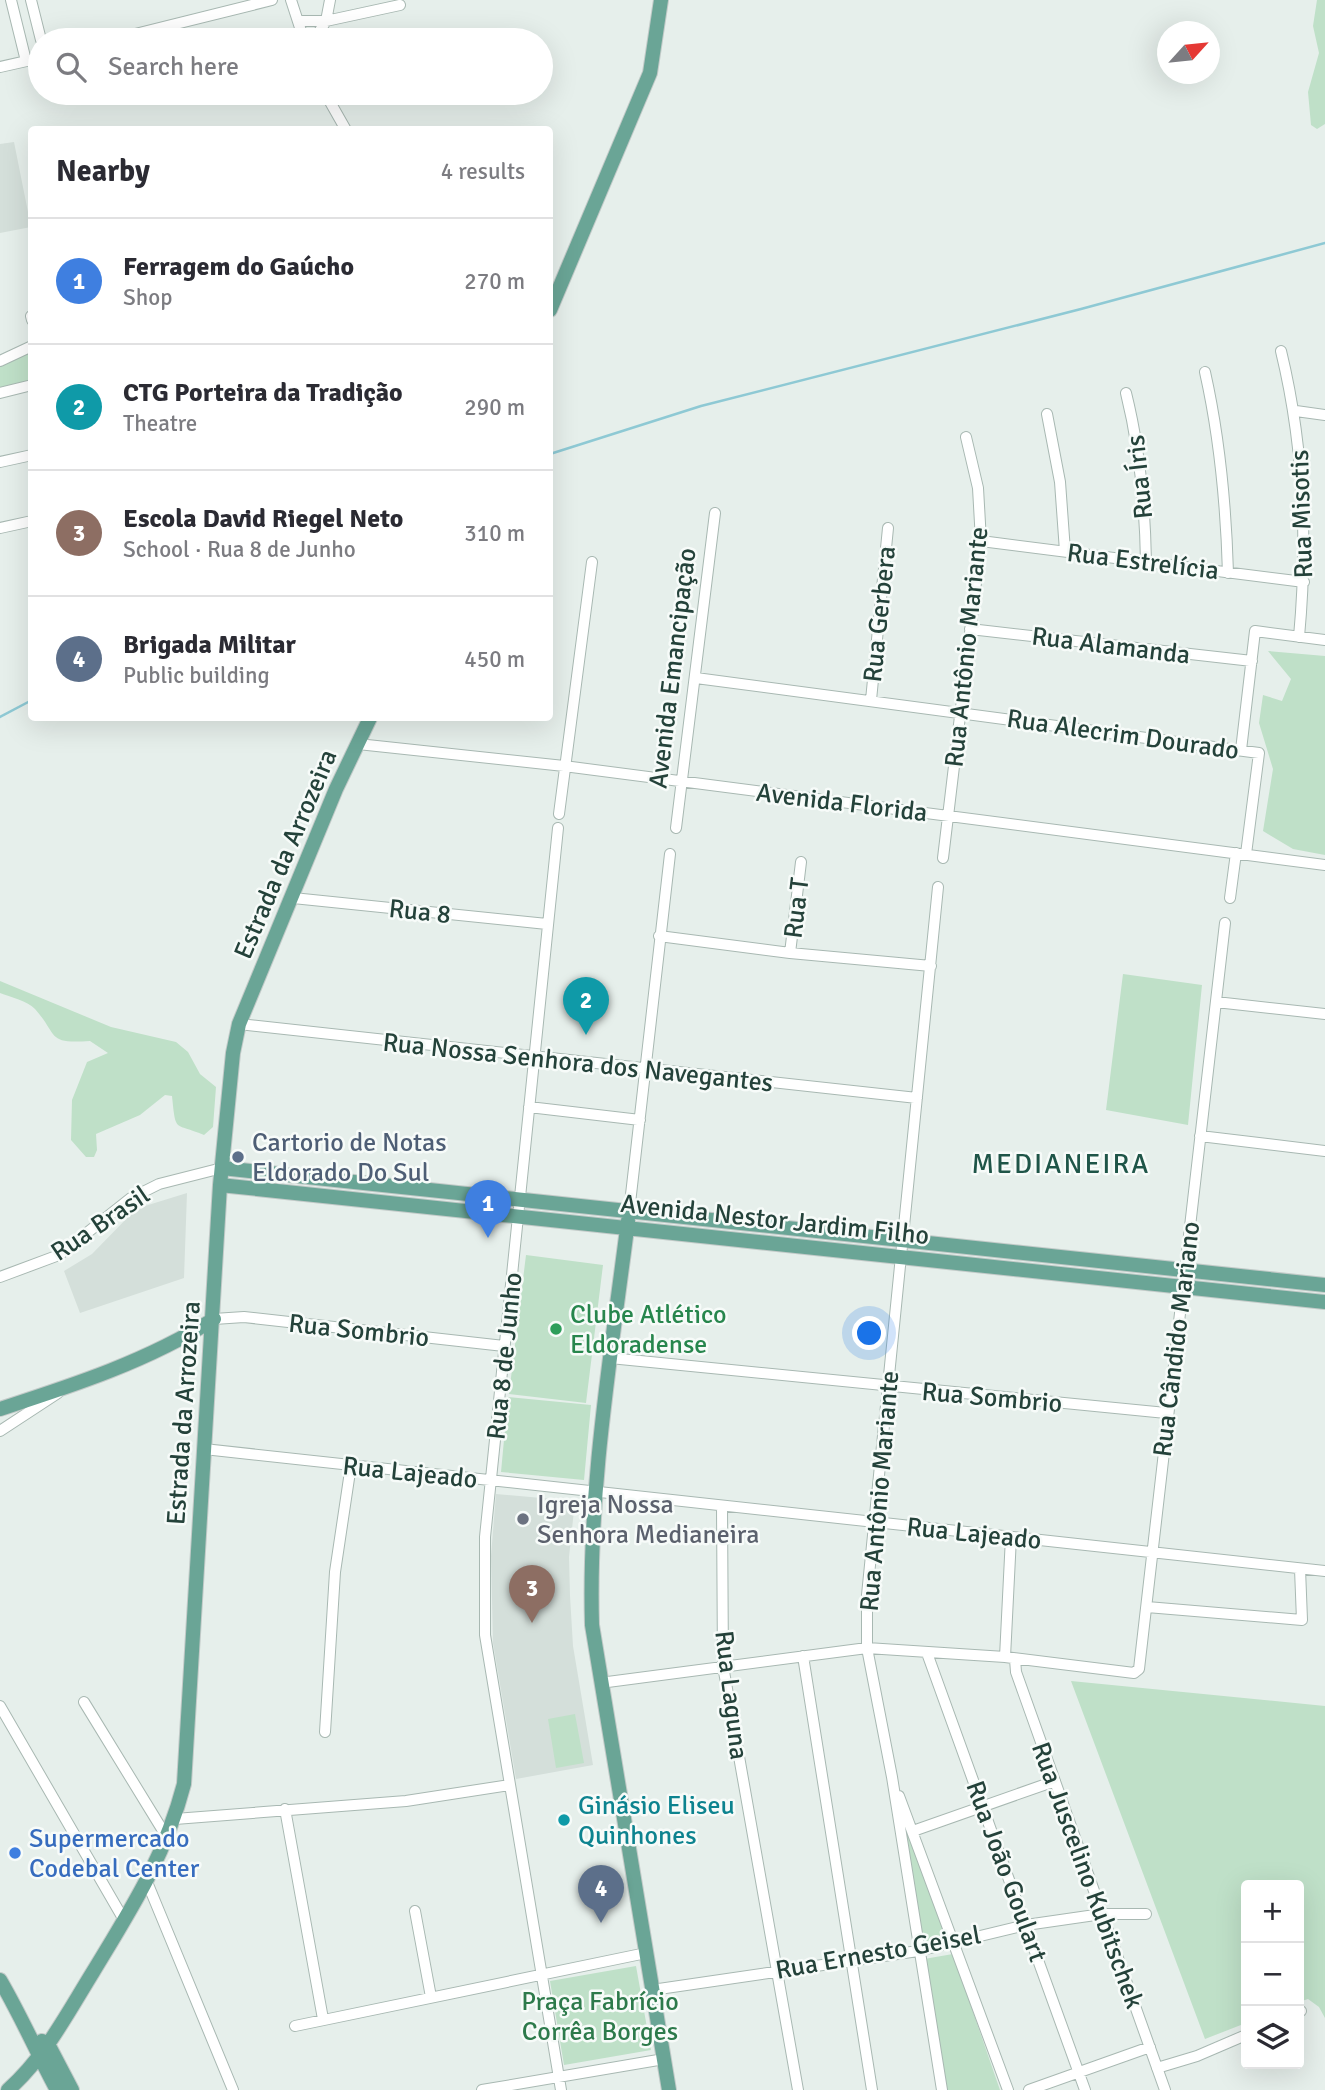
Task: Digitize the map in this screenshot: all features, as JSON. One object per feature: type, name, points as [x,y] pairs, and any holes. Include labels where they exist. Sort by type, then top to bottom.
[{"type":"main road","points":[[553,303],[650,73],[662,0]]},
{"type":"main road","name":"Estrada da Arrozeira","points":[[8,2090],[44,2052],[147,1882],[175,1819],[184,1784],[220,1185],[233,1054],[239,1024],[336,789],[368,721]]},
{"type":"main road","name":"Avenida Nestor Jardim Filho","points":[[222,1168],[1325,1285]]},
{"type":"main road","name":"Avenida Nestor Jardim Filho","points":[[220,1185],[1325,1302]]},
{"type":"main road","points":[[629,1212],[610,1358],[591,1588],[600,1683],[669,2090]]},
{"type":"main road","points":[[776,1244],[778,1227]]},
{"type":"main road","points":[[0,1409],[69,1386],[162,1349],[214,1319]]},
{"type":"main road","points":[[0,1980],[30,2031],[72,2090]]},
{"type":"main road","points":[[44,2052],[57,2090]]},
{"type":"street","points":[[159,28],[271,0]]},
{"type":"street","points":[[291,0],[300,28]]},
{"type":"street","points":[[322,28],[326,21],[330,0]]},
{"type":"street","points":[[0,67],[26,61],[12,3],[34,1],[39,28]]},
{"type":"street","points":[[298,21],[326,21],[400,5]]},
{"type":"street","points":[[332,105],[344,126]]},
{"type":"street","points":[[0,361],[28,348]]},
{"type":"street","name":"Rua Misotis","points":[[1281,351],[1296,411],[1304,507],[1304,582],[1298,637]]},
{"type":"street","points":[[1205,372],[1217,429],[1226,498],[1228,573]]},
{"type":"street","points":[[0,393],[28,387]]},
{"type":"street","name":"Rua Íris","points":[[1126,393],[1138,438],[1145,498],[1146,562]]},
{"type":"street","points":[[1296,411],[1325,415]]},
{"type":"street","points":[[1048,414],[1060,482],[1065,551]]},
{"type":"street","name":"Rua Antônio Mariante","points":[[943,858],[981,541],[978,488],[966,437]]},
{"type":"street","points":[[0,462],[28,456]]},
{"type":"street","name":"Avenida Emancipação","points":[[676,828],[715,513]]},
{"type":"street","points":[[0,528],[28,522]]},
{"type":"street","name":"Rua Gerbera","points":[[871,700],[888,528]]},
{"type":"street","name":"Rua Estrelícia","points":[[981,541],[1304,582]]},
{"type":"street","points":[[559,814],[592,562]]},
{"type":"street","name":"Rua Alamanda","points":[[970,629],[1252,661]]},
{"type":"street","points":[[1241,750],[1255,631],[1325,640]]},
{"type":"street","name":"Rua Alecrim Dourado","points":[[696,677],[1259,753],[1241,854]]},
{"type":"street","name":"Avenida Florida","points":[[358,744],[565,766],[1325,865]]},
{"type":"street","name":"Rua 8 de Junho","points":[[558,828],[485,1537],[485,1635],[561,2090]]},
{"type":"street","points":[[629,1212],[670,854]]},
{"type":"street","points":[[1230,898],[1241,854]]},
{"type":"street","name":"Rua T","points":[[790,953],[801,862]]},
{"type":"street","name":"Rua Antônio Mariante","points":[[938,887],[867,1595],[867,1648],[892,1777],[942,2090]]},
{"type":"street","name":"Rua 8","points":[[293,898],[547,925]]},
{"type":"street","name":"Rua Cândido Mariano","points":[[1010,1658],[1137,1671],[1141,1662],[1166,1413],[1225,923]]},
{"type":"street","points":[[659,936],[790,953],[930,966]]},
{"type":"street","points":[[1216,1002],[1325,1014]]},
{"type":"street","name":"Rua Nossa Senhora dos Navegantes","points":[[239,1024],[917,1098]]},
{"type":"street","points":[[529,1107],[640,1120]]},
{"type":"street","points":[[1200,1136],[1325,1151]]},
{"type":"street","name":"Rua Brasil","points":[[0,1277],[73,1247],[104,1217],[131,1198],[159,1184],[222,1168]]},
{"type":"street","points":[[202,1173],[220,1185]]},
{"type":"street","name":"Rua Sombrio","points":[[214,1319],[244,1317],[504,1346]]},
{"type":"street","name":"Rua Sombrio","points":[[610,1358],[1166,1413]]},
{"type":"street","points":[[0,1431],[69,1386]]},
{"type":"street","name":"Rua Lajeado","points":[[205,1449],[1325,1571]]},
{"type":"street","points":[[325,1732],[335,1572],[351,1465]]},
{"type":"street","name":"Rua Laguna","points":[[722,1506],[723,1666],[797,2090]]},
{"type":"street","name":"Rua Juscelino Kubitschek","points":[[1011,1537],[1010,1658],[1165,2090]]},
{"type":"street","points":[[1147,1607],[1302,1620],[1300,1569]]},
{"type":"street","points":[[600,1683],[867,1648],[1010,1658]]},
{"type":"street","name":"Rua João Goulart","points":[[927,1653],[1085,2090]]},
{"type":"street","points":[[803,1656],[872,2090]]},
{"type":"street","points":[[84,1702],[168,1839]]},
{"type":"street","points":[[0,1706],[124,1920]]},
{"type":"street","points":[[892,1777],[956,1942],[1009,2090]]},
{"type":"street","points":[[913,1831],[1055,1781]]},
{"type":"street","points":[[175,1819],[406,1801],[510,1785]]},
{"type":"street","points":[[285,1810],[323,2019]]},
{"type":"street","points":[[147,1882],[233,2090]]},
{"type":"street","points":[[415,1912],[431,1997]]},
{"type":"street","name":"Rua Ernesto Geisel","points":[[652,1990],[918,1951],[1026,1925],[1102,1914],[1146,1914]]},
{"type":"street","points":[[295,2026],[646,1953]]},
{"type":"street","points":[[1157,2068],[1196,2056],[1241,2037]]},
{"type":"street","points":[[1029,2090],[1150,2048]]},
{"type":"street","points":[[482,2090],[664,2059]]},
{"type":"shaded area","points":[[14,142],[28,212],[28,228],[0,233],[0,144]]},
{"type":"shaded area","points":[[187,1193],[184,1278],[80,1313],[64,1271],[92,1254],[130,1215],[145,1206]]},
{"type":"shaded area","points":[[496,1494],[575,1501],[569,1557],[573,1646],[593,1765],[516,1779],[493,1643],[491,1556]]},
{"type":"green space","points":[[1317,0],[1325,0],[1325,124],[1317,129],[1311,125],[1308,92],[1319,53],[1313,26]]},
{"type":"green space","points":[[28,353],[28,382],[0,389],[0,366]]},
{"type":"green space","points":[[1268,651],[1325,656],[1325,855],[1293,849],[1263,831],[1273,769],[1259,723],[1263,695],[1282,701],[1291,679]]},
{"type":"green space","points":[[1123,974],[1202,985],[1188,1125],[1106,1110]]},
{"type":"green space","points":[[0,981],[111,1027],[176,1042],[188,1052],[200,1074],[216,1087],[213,1127],[204,1135],[178,1125],[172,1096],[165,1095],[140,1115],[96,1134],[97,1150],[94,1157],[86,1157],[71,1140],[72,1100],[87,1062],[108,1053],[90,1041],[66,1041],[55,1036],[32,1006],[0,993]]},
{"type":"green space","name":"Clube Atlético Eldoradense","points":[[526,1255],[603,1265],[586,1403],[509,1394]]},
{"type":"green space","points":[[508,1397],[591,1405],[584,1480],[501,1472]]},
{"type":"green space","points":[[1071,1681],[1325,1706],[1325,2018],[1319,2007],[1308,1999],[1304,2000],[1304,1880],[1241,1880],[1241,2025],[1205,2039]]},
{"type":"green space","points":[[575,1714],[584,1763],[556,1768],[548,1719]]},
{"type":"green space","points":[[903,1816],[949,1943],[922,1948]]},
{"type":"green space","points":[[953,1954],[1000,2090],[947,2090],[924,1959]]},
{"type":"green space","name":"Praça Fabrício Corrêa Borges","points":[[636,1966],[651,2050],[564,2065],[550,1981]]},
{"type":"waterway","points":[[553,453],[701,406],[1081,309],[1325,243]]},
{"type":"waterway","points":[[0,717],[28,702]]},
{"type":"place","name":"CTG Porteira da Tradição","points":[[586,1035]]},
{"type":"place","name":"Cartorio de Notas Eldorado Do Sul","points":[[238,1157]]},
{"type":"place","name":"Ferragem do Gaúcho","points":[[488,1238]]},
{"type":"place","name":"Clube Atlético Eldoradense","points":[[556,1329]]},
{"type":"place","name":"Igreja Nossa Senhora Medianeira","points":[[523,1519]]},
{"type":"place","name":"Escola David Riegel Neto","points":[[532,1623]]},
{"type":"place","name":"Ginásio Eliseu Quinhones","points":[[564,1820]]},
{"type":"place","name":"Supermercado Codebal Center","points":[[15,1853]]},
{"type":"place","name":"Brigada Militar","points":[[601,1923]]},
{"type":"district","name":"MEDIANEIRA","points":[[1061,1163]]}]
